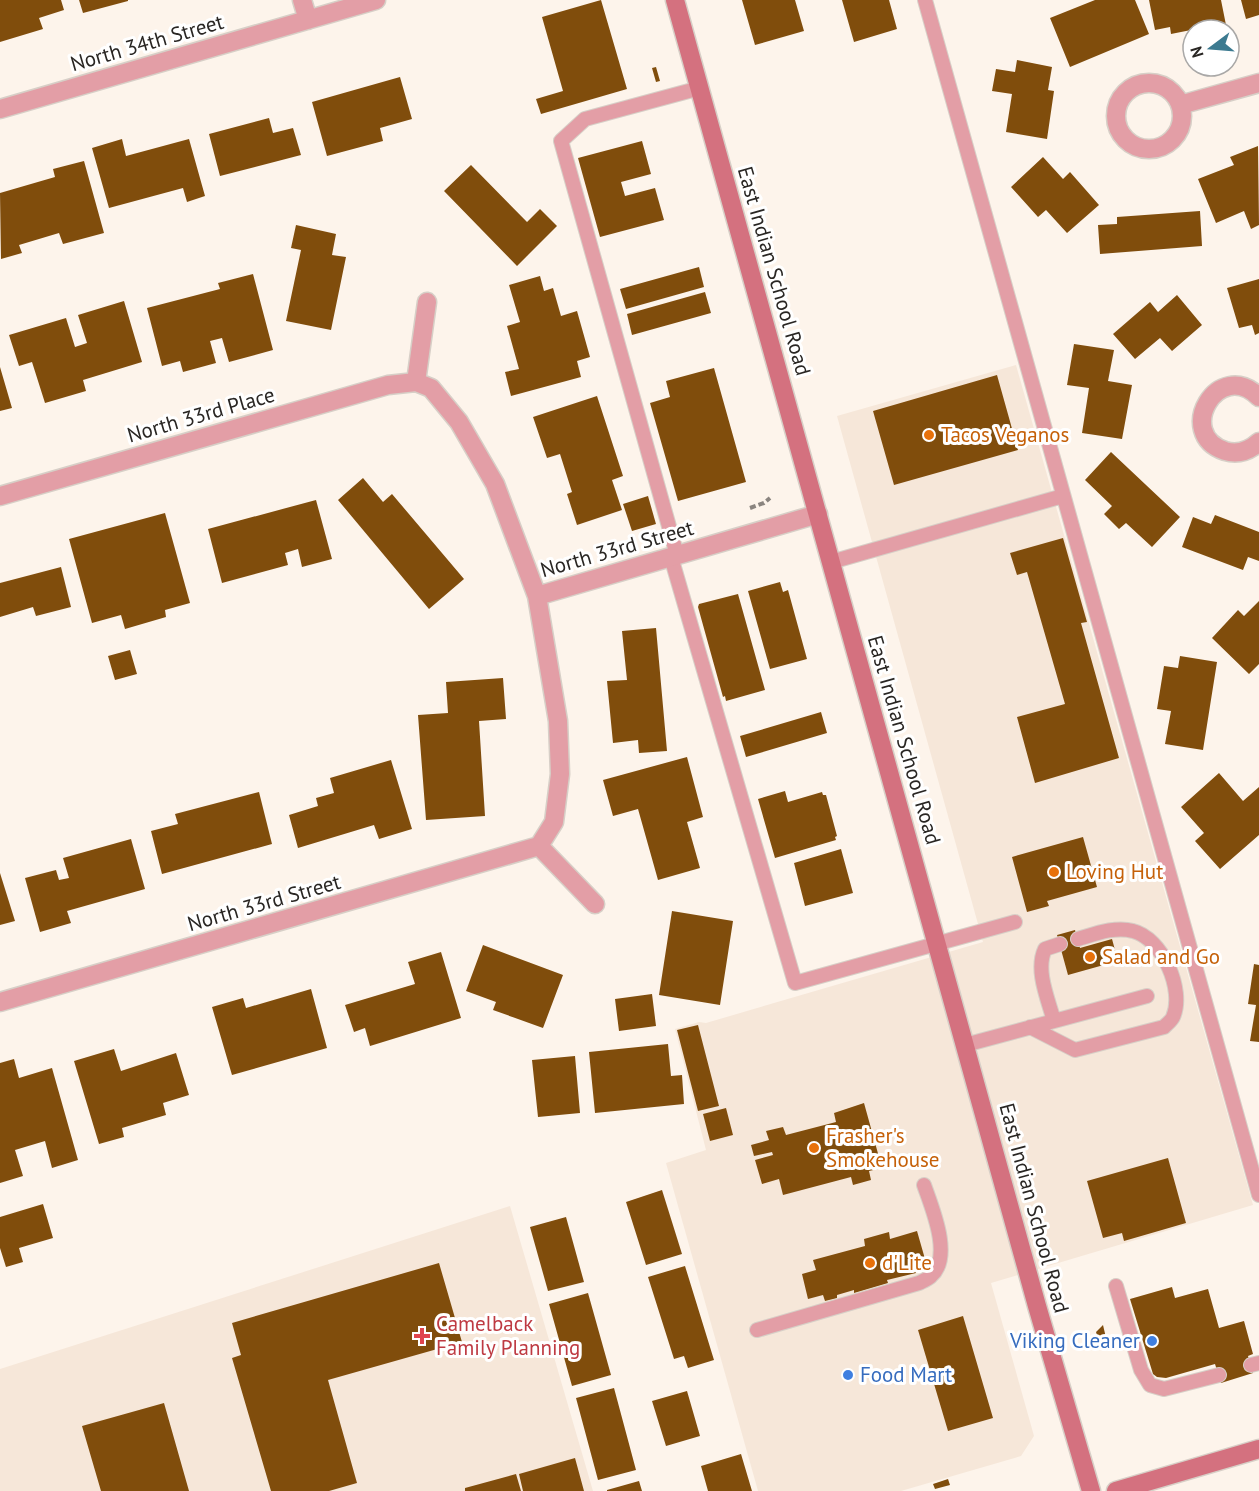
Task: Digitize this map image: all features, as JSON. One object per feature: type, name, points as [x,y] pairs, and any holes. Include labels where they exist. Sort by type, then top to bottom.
[{"type":"main road","name":"East Indian School Road","points":[[675,0],[1037,1306],[1091,1491]]},
{"type":"main road","points":[[1116,1491],[1259,1449]]},
{"type":"street","points":[[302,0],[308,20]]},
{"type":"street","name":"North 34th Street","points":[[0,109],[376,0]]},
{"type":"street","points":[[1180,105],[1259,83]]},
{"type":"street","points":[[427,302],[416,382],[431,388],[459,422],[495,484],[537,596]]},
{"type":"street","name":"North 33rd Place","points":[[0,496],[388,385],[416,382]]},
{"type":"street","points":[[1259,397],[1245,387],[1223,388],[1207,402],[1202,423],[1211,443],[1231,453],[1242,452],[1259,442]]},
{"type":"street","name":"North 33rd Street","points":[[0,1002],[539,846],[554,822],[560,774],[558,722],[537,596],[818,514]]},
{"type":"street","points":[[539,846],[595,904]]},
{"type":"lane","points":[[925,0],[1259,1195]]},
{"type":"lane","points":[[700,88],[585,119],[561,141],[674,556],[795,983],[1016,922]]},
{"type":"lane","points":[[831,562],[1063,496]]},
{"type":"lane","points":[[1030,1027],[1075,1050],[1164,1027],[1173,1017],[1176,996],[1169,966],[1155,945],[1134,931],[1107,931],[1078,939]]},
{"type":"lane","points":[[1054,1021],[1044,984],[1041,958],[1045,949],[1060,944]]},
{"type":"lane","points":[[965,1045],[1147,996]]},
{"type":"lane","points":[[757,1330],[919,1283],[933,1275],[941,1258],[937,1223],[924,1185]]},
{"type":"lane","points":[[1116,1286],[1141,1370],[1150,1385],[1164,1389],[1219,1375]]},
{"type":"path","points":[[744,510],[764,503],[770,498]]},
{"type":"shaded area","points":[[1016,365],[1253,1205],[991,1283],[1034,1436],[1021,1456],[901,1491],[758,1491],[666,1163],[706,1150],[675,1029],[699,1022],[706,1023],[983,942],[837,416]]},
{"type":"shaded area","points":[[510,1206],[593,1491],[0,1491],[0,1369]]},
{"type":"building","points":[[0,0],[61,0],[64,10],[39,18],[43,29],[0,42]]},
{"type":"building","points":[[79,0],[128,0],[128,1],[83,13]]},
{"type":"building","points":[[601,0],[627,89],[541,114],[536,99],[563,91],[542,17]]},
{"type":"building","points":[[742,0],[795,0],[804,31],[755,45]]},
{"type":"building","points":[[842,0],[889,0],[897,29],[854,42]]},
{"type":"building","points":[[1095,0],[1135,0],[1149,34],[1070,67],[1050,18]]},
{"type":"building","points":[[1149,0],[1221,0],[1225,18],[1181,18],[1181,32],[1171,34],[1170,27],[1155,30]]},
{"type":"building","points":[[1241,0],[1259,0],[1259,15],[1246,19]]},
{"type":"building","points":[[1017,60],[1052,67],[1048,90],[1054,91],[1047,139],[1006,132],[1012,94],[992,91],[996,69],[1015,72]]},
{"type":"building","points":[[656,67],[660,81],[656,82],[652,68]]},
{"type":"building","points":[[400,77],[412,119],[380,128],[383,141],[327,156],[312,102]]},
{"type":"building","points":[[269,118],[273,133],[293,128],[301,155],[220,176],[209,134]]},
{"type":"building","points":[[122,139],[126,156],[189,139],[205,196],[187,202],[183,188],[109,208],[92,148]]},
{"type":"building","points":[[642,141],[651,174],[621,182],[625,196],[655,188],[664,220],[600,237],[578,158]]},
{"type":"building","points":[[1258,146],[1259,225],[1251,229],[1244,211],[1216,223],[1198,179],[1234,165],[1230,157]]},
{"type":"building","points":[[1043,157],[1063,179],[1070,172],[1099,205],[1067,233],[1046,210],[1038,217],[1011,187]]},
{"type":"building","points":[[84,161],[104,233],[63,244],[59,233],[19,245],[22,253],[1,259],[0,193],[55,177],[53,169]]},
{"type":"building","points":[[471,165],[527,222],[540,209],[557,226],[517,266],[444,191]]},
{"type":"building","points":[[1200,211],[1202,246],[1100,254],[1098,225],[1117,224],[1117,217]]},
{"type":"building","points":[[296,225],[336,234],[332,255],[346,257],[331,330],[286,321],[301,250],[291,248]]},
{"type":"building","points":[[699,267],[704,287],[626,309],[620,289]]},
{"type":"building","points":[[253,274],[273,350],[229,362],[222,338],[210,341],[216,363],[183,372],[180,361],[162,366],[147,308],[220,289],[218,283]]},
{"type":"building","points":[[540,276],[544,291],[553,288],[561,316],[577,311],[590,357],[577,361],[581,377],[511,396],[505,372],[519,369],[507,326],[520,322],[509,285]]},
{"type":"building","points":[[1259,279],[1259,333],[1255,335],[1252,325],[1239,328],[1227,288]]},
{"type":"building","points":[[705,292],[711,313],[632,335],[627,314]]},
{"type":"building","points":[[1177,295],[1202,325],[1172,351],[1160,338],[1135,359],[1113,334],[1150,302],[1158,312]]},
{"type":"building","points":[[124,301],[142,362],[83,380],[86,391],[45,403],[32,362],[19,366],[9,335],[66,318],[75,347],[87,343],[78,315]]},
{"type":"building","points":[[1074,344],[1114,350],[1108,381],[1132,385],[1122,439],[1082,433],[1089,388],[1067,385]]},
{"type":"building","points":[[0,367],[12,408],[0,411]]},
{"type":"building","points":[[714,368],[746,482],[678,501],[650,403],[670,397],[666,381]]},
{"type":"building","points":[[997,375],[1018,450],[894,485],[873,411]]},
{"type":"building","points":[[597,396],[623,476],[612,480],[622,510],[577,525],[567,494],[572,492],[560,454],[547,458],[533,417]]},
{"type":"building","points":[[1111,452],[1180,517],[1152,547],[1126,523],[1119,529],[1104,514],[1112,506],[1085,480]]},
{"type":"building","points":[[363,478],[383,502],[392,494],[464,579],[429,609],[338,500]]},
{"type":"building","points":[[648,496],[656,524],[632,531],[623,504]]},
{"type":"building","points":[[316,500],[332,559],[302,567],[298,549],[285,553],[288,565],[222,583],[208,529]]},
{"type":"building","points":[[165,513],[190,603],[165,610],[166,617],[125,629],[121,615],[92,623],[69,539]]},
{"type":"building","points":[[1215,515],[1259,532],[1259,561],[1248,557],[1243,570],[1182,547],[1193,517],[1211,524]]},
{"type":"building","points":[[1063,538],[1087,622],[1081,623],[1119,758],[1035,783],[1017,717],[1065,704],[1027,572],[1017,575],[1010,553]]},
{"type":"building","points":[[61,567],[71,607],[36,616],[33,607],[0,617],[0,583]]},
{"type":"building","points":[[780,582],[783,592],[788,590],[807,659],[770,669],[748,591]]},
{"type":"building","points":[[738,594],[765,690],[726,701],[698,607],[699,604]]},
{"type":"building","points":[[1259,601],[1259,664],[1249,674],[1212,638],[1238,610],[1244,616]]},
{"type":"building","points":[[656,628],[667,751],[639,753],[638,740],[613,743],[607,681],[627,680],[622,631]]},
{"type":"building","points":[[130,650],[137,674],[115,680],[108,656]]},
{"type":"building","points":[[1180,656],[1217,662],[1203,750],[1165,744],[1171,711],[1157,709],[1164,666],[1178,668]]},
{"type":"building","points":[[503,678],[506,719],[479,721],[485,816],[426,820],[418,715],[448,713],[446,682]]},
{"type":"building","points":[[821,712],[827,733],[746,757],[740,736]]},
{"type":"building","points":[[687,757],[703,817],[687,822],[700,868],[658,880],[638,809],[613,816],[603,780]]},
{"type":"building","points":[[391,760],[412,829],[379,839],[374,825],[298,848],[289,815],[318,806],[316,798],[334,793],[330,778]]},
{"type":"building","points":[[1219,773],[1243,801],[1259,787],[1259,835],[1220,869],[1195,841],[1204,833],[1181,807]]},
{"type":"building","points":[[785,791],[788,802],[822,792],[826,795],[837,836],[836,840],[775,858],[758,799]]},
{"type":"building","points":[[259,792],[272,844],[162,874],[151,831],[178,824],[175,814]]},
{"type":"building","name":"Loving Hut","points":[[1083,837],[1097,887],[1047,901],[1049,906],[1027,912],[1012,857]]},
{"type":"building","points":[[131,839],[145,889],[67,911],[71,923],[40,932],[25,878],[56,870],[59,880],[69,878],[63,858]]},
{"type":"building","points":[[841,849],[853,893],[805,906],[794,863]]},
{"type":"building","points":[[0,873],[15,921],[0,925]]},
{"type":"building","points":[[672,911],[733,921],[720,1005],[659,995]]},
{"type":"building","name":"Salad and Go","points":[[1075,930],[1080,948],[1112,939],[1118,961],[1068,975],[1057,935]]},
{"type":"building","points":[[483,945],[563,975],[543,1028],[493,1010],[496,1002],[466,991]]},
{"type":"building","points":[[441,952],[461,1018],[370,1046],[365,1028],[354,1032],[345,1005],[415,984],[408,962]]},
{"type":"building","points":[[1254,964],[1259,965],[1259,1042],[1250,1041],[1256,1005],[1248,1004]]},
{"type":"building","points":[[311,989],[327,1048],[232,1075],[212,1007],[243,998],[246,1008]]},
{"type":"building","points":[[652,994],[656,1026],[619,1031],[615,999]]},
{"type":"building","points":[[698,1025],[719,1106],[698,1111],[677,1030]]},
{"type":"building","points":[[668,1044],[671,1076],[682,1075],[684,1104],[595,1113],[589,1052]]},
{"type":"building","points":[[114,1049],[121,1071],[176,1053],[189,1095],[163,1103],[166,1115],[122,1128],[124,1137],[99,1144],[74,1061]]},
{"type":"building","points":[[575,1056],[580,1113],[538,1117],[532,1060]]},
{"type":"building","points":[[14,1059],[19,1078],[52,1068],[78,1160],[52,1168],[45,1141],[15,1150],[23,1176],[0,1183],[0,1063]]},
{"type":"building","name":"Frasher's Smokehouse","points":[[864,1103],[882,1168],[869,1171],[871,1180],[853,1185],[851,1177],[783,1195],[779,1179],[762,1184],[755,1160],[773,1155],[772,1152],[754,1156],[751,1145],[769,1140],[766,1131],[783,1127],[786,1135],[836,1122],[834,1113]]},
{"type":"building","points":[[726,1108],[733,1135],[710,1141],[703,1114]]},
{"type":"building","points":[[1168,1158],[1186,1223],[1124,1241],[1122,1233],[1103,1238],[1087,1181]]},
{"type":"building","points":[[662,1190],[682,1254],[646,1265],[626,1202]]},
{"type":"building","points":[[43,1204],[53,1238],[19,1248],[23,1262],[6,1267],[0,1248],[0,1217]]},
{"type":"building","points":[[566,1217],[584,1282],[548,1291],[530,1227]]},
{"type":"building","name":"d'Lite","points":[[917,1231],[927,1266],[915,1270],[916,1273],[887,1280],[888,1283],[854,1293],[854,1290],[837,1295],[837,1298],[825,1301],[823,1295],[808,1299],[802,1274],[816,1270],[813,1260],[865,1246],[864,1239],[889,1232],[890,1239]]},
{"type":"building","points":[[439,1263],[462,1342],[328,1380],[357,1483],[329,1491],[271,1491],[232,1358],[241,1355],[232,1323]]},
{"type":"building","points":[[685,1266],[714,1360],[688,1368],[684,1356],[674,1359],[648,1277]]},
{"type":"building","points":[[1172,1287],[1175,1298],[1208,1289],[1219,1328],[1244,1321],[1253,1354],[1248,1356],[1253,1373],[1221,1383],[1215,1364],[1166,1378],[1153,1374],[1130,1299]]},
{"type":"building","points":[[588,1293],[611,1375],[572,1386],[549,1304]]},
{"type":"building","points":[[963,1316],[993,1418],[948,1431],[918,1330]]},
{"type":"building","points":[[1103,1325],[1107,1342],[1100,1344],[1096,1332]]},
{"type":"building","points":[[614,1388],[636,1470],[598,1480],[576,1398]]},
{"type":"building","points":[[687,1391],[700,1436],[666,1446],[652,1401]]},
{"type":"building","points":[[164,1403],[189,1491],[101,1491],[82,1426]]},
{"type":"building","points":[[741,1454],[752,1491],[708,1491],[701,1466]]},
{"type":"building","points":[[575,1458],[584,1491],[523,1491],[519,1474]]},
{"type":"building","points":[[516,1474],[521,1491],[465,1491],[465,1488]]},
{"type":"building","points":[[948,1479],[950,1485],[935,1489],[933,1484]]},
{"type":"building","points":[[639,1481],[642,1491],[607,1491],[607,1490]]},
{"type":"place","name":"Tacos Veganos","points":[[929,435]]},
{"type":"place","name":"Loving Hut","points":[[1054,872]]},
{"type":"place","name":"Salad and Go","points":[[1090,957]]},
{"type":"place","name":"Frasher's Smokehouse","points":[[814,1148]]},
{"type":"place","name":"d'Lite","points":[[870,1263]]},
{"type":"place","name":"Camelback Family Planning","points":[[422,1336]]},
{"type":"place","name":"Viking Cleaner","points":[[1152,1341]]},
{"type":"place","name":"Food Mart","points":[[848,1375]]}]
